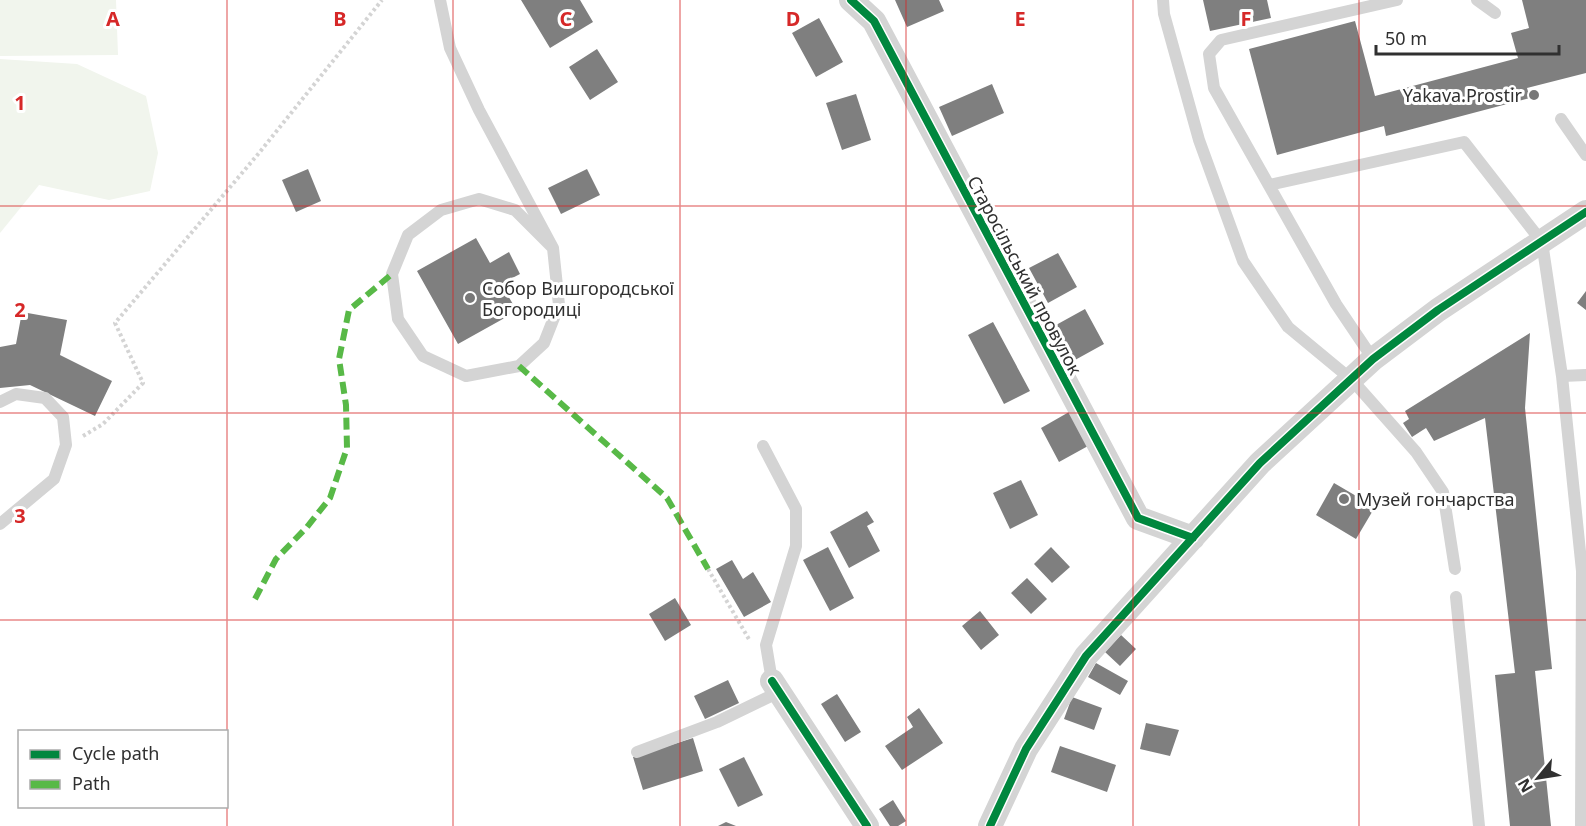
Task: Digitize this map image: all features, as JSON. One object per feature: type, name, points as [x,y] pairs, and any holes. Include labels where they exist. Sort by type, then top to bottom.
[{"type":"street","name":"Старосільський провулок","points":[[851,0],[874,21],[1138,518],[1193,538]]},
{"type":"street","points":[[990,826],[1026,749],[1086,656],[1260,463],[1373,359],[1438,310],[1586,212]]},
{"type":"street","points":[[776,686],[867,826]]},
{"type":"lane","points":[[440,0],[450,48],[479,110],[553,248],[559,305],[544,343],[519,366],[466,376],[423,356],[398,319],[392,274],[408,235],[441,210],[479,199],[515,210],[553,248]]},
{"type":"lane","points":[[1162,0],[1199,140],[1243,261],[1288,327],[1352,380],[1416,452],[1443,492],[1455,569]]},
{"type":"lane","points":[[1373,359],[1336,304],[1214,88],[1209,54],[1221,40],[1397,0]]},
{"type":"lane","points":[[1477,0],[1495,13]]},
{"type":"lane","points":[[1561,119],[1586,155]]},
{"type":"lane","points":[[1269,184],[1464,142],[1542,242],[1562,376],[1582,571],[1581,826]]},
{"type":"lane","points":[[1562,376],[1586,375]]},
{"type":"lane","points":[[0,402],[16,394],[45,398],[63,417],[66,445],[54,479],[1,518]]},
{"type":"lane","points":[[637,752],[717,722],[776,686],[766,645],[796,546],[796,510],[763,446]]},
{"type":"lane","points":[[1456,597],[1479,826]]},
{"type":"path","points":[[66,445],[103,424],[143,383],[115,323],[259,153],[382,0]]},
{"type":"path","points":[[708,569],[776,686]]},
{"type":"shaded area","points":[[0,0],[116,0],[118,55],[0,56]]},
{"type":"shaded area","points":[[0,59],[77,64],[146,96],[158,153],[150,191],[109,200],[39,185],[0,233]]},
{"type":"building","points":[[521,0],[580,0],[593,22],[550,48]]},
{"type":"building","points":[[895,0],[939,0],[944,11],[907,27]]},
{"type":"building","points":[[1203,0],[1267,0],[1271,18],[1210,31]]},
{"type":"building","points":[[1522,0],[1586,0],[1586,73],[1527,88],[1530,98],[1386,136],[1384,126],[1277,155],[1249,49],[1355,21],[1375,96],[1518,58],[1511,33],[1529,28]]},
{"type":"building","points":[[819,18],[843,62],[816,77],[792,33]]},
{"type":"building","points":[[597,49],[618,82],[590,100],[569,67]]},
{"type":"building","points":[[992,84],[1004,113],[952,136],[939,107]]},
{"type":"building","points":[[856,94],[871,140],[842,150],[826,103]]},
{"type":"building","points":[[308,169],[321,201],[296,212],[282,180]]},
{"type":"building","points":[[587,169],[600,195],[561,214],[548,188]]},
{"type":"building","name":"Собор Вишгородської Богородиці","points":[[476,238],[490,263],[509,252],[520,274],[501,284],[517,311],[458,344],[417,271]]},
{"type":"building","points":[[1058,253],[1077,287],[1048,303],[1029,268]]},
{"type":"building","points":[[1586,291],[1586,310],[1577,303]]},
{"type":"building","points":[[1085,309],[1104,344],[1075,360],[1056,325]]},
{"type":"building","points":[[22,312],[67,320],[60,355],[112,381],[95,416],[30,385],[0,388],[0,347],[16,344]]},
{"type":"building","points":[[993,322],[1030,391],[1004,404],[968,335]]},
{"type":"building","points":[[1530,333],[1525,408],[1552,669],[1535,671],[1551,826],[1510,826],[1495,675],[1515,673],[1485,418],[1434,441],[1426,428],[1412,437],[1403,423],[1409,419],[1405,411]]},
{"type":"building","points":[[1069,412],[1088,446],[1059,462],[1041,428]]},
{"type":"building","points":[[1021,480],[1038,515],[1010,529],[993,493]]},
{"type":"building","points":[[1334,483],[1375,507],[1356,539],[1316,515]]},
{"type":"building","points":[[867,511],[874,522],[867,526],[880,551],[849,568],[830,532]]},
{"type":"building","points":[[828,547],[854,598],[830,611],[803,560]]},
{"type":"building","points":[[1051,547],[1070,567],[1052,583],[1034,564]]},
{"type":"building","points":[[732,560],[743,579],[753,572],[771,602],[744,617],[716,569]]},
{"type":"building","points":[[1027,578],[1047,599],[1031,614],[1011,593]]},
{"type":"building","points":[[675,598],[691,625],[665,641],[649,614]]},
{"type":"building","points":[[980,611],[999,635],[981,650],[962,626]]},
{"type":"building","points":[[1121,635],[1136,649],[1120,666],[1105,652]]},
{"type":"building","points":[[1096,663],[1128,681],[1120,695],[1088,677]]},
{"type":"building","points":[[728,680],[739,703],[705,719],[694,696]]},
{"type":"building","points":[[837,694],[861,732],[845,742],[821,704]]},
{"type":"building","points":[[1072,697],[1102,708],[1094,730],[1064,719]]},
{"type":"building","points":[[919,708],[943,743],[902,770],[885,746],[913,727],[907,717]]},
{"type":"building","points":[[1146,723],[1179,730],[1170,756],[1140,749]]},
{"type":"building","points":[[693,738],[703,771],[643,790],[633,757]]},
{"type":"building","points":[[1060,746],[1116,765],[1107,792],[1051,772]]},
{"type":"building","points":[[744,757],[763,795],[738,807],[719,769]]},
{"type":"building","points":[[893,800],[906,821],[898,826],[890,826],[879,809]]},
{"type":"building","points":[[726,822],[736,826],[718,826]]},
{"type":"marked path","points":[[255,599],[276,559],[307,527],[330,498],[347,448],[346,405],[339,359],[349,310],[392,274]]},
{"type":"marked path","points":[[519,366],[667,498],[708,569]]},
{"type":"cycle path","points":[[851,0],[874,21],[1138,518],[1193,538]]},
{"type":"cycle path","points":[[990,826],[1026,749],[1086,656],[1260,463],[1373,359],[1438,310],[1586,212]]},
{"type":"cycle path","points":[[772,681],[867,826]]},
{"type":"place","name":"Yakava.Prostir","points":[[1534,95]]},
{"type":"place","name":"Собор Вишгородської Богородиці","points":[[470,298]]},
{"type":"place","name":"Музей гончарства","points":[[1344,499]]}]
